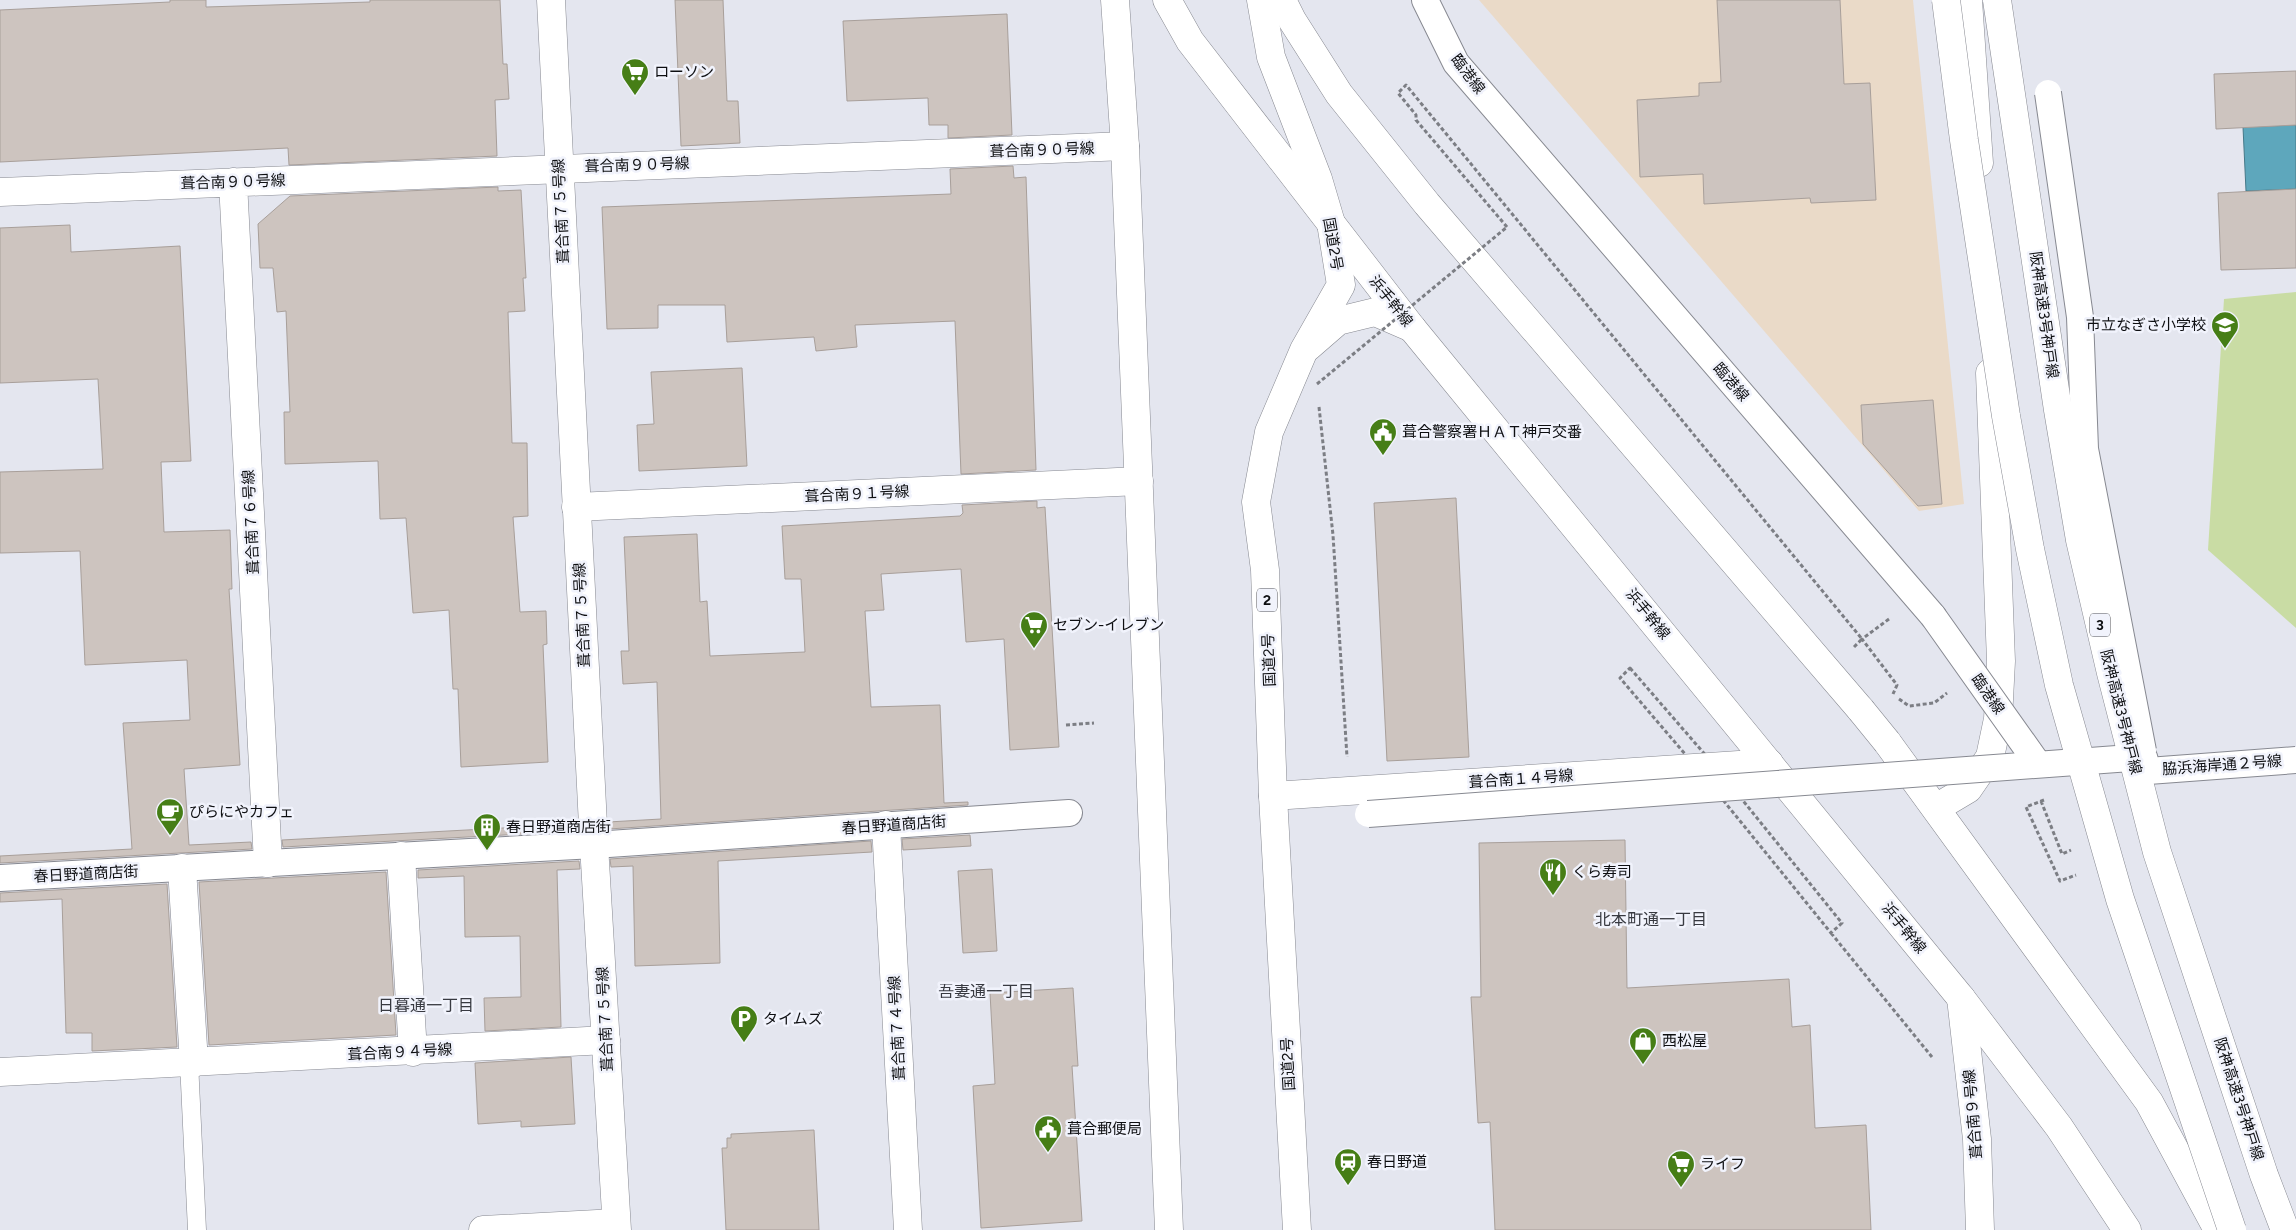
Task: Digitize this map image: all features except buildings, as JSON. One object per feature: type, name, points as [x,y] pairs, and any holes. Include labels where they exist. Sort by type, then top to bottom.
[{"type":"main road","name":"葺合南７５号線","points":[[551,0],[558,168],[616,1226]]},
{"type":"main road","points":[[1115,0],[1125,146],[1169,1230]]},
{"type":"main road","name":"浜手幹線","points":[[1167,0],[1190,41],[1412,328],[1961,998],[2059,1127],[2127,1230]]},
{"type":"main road","name":"国道2号","points":[[1260,0],[1271,57],[1318,179],[1331,223],[1340,285],[1304,350],[1269,432],[1256,502],[1266,570],[1274,796],[1297,1230]]},
{"type":"main road","points":[[1282,0],[1292,20],[1339,94],[1427,204],[1887,742],[2149,1102],[2218,1230]]},
{"type":"main road","points":[[1946,0],[1964,140],[2006,416],[2030,549],[2059,685],[2120,899],[2232,1230]]},
{"type":"main road","points":[[1936,808],[1968,789],[1990,757],[1998,719],[2000,680],[1987,286],[1968,0]]},
{"type":"main road","name":"阪神高速3号神戸線","points":[[1997,0],[2058,410],[2080,540],[2108,664],[2157,852],[2261,1166],[2285,1230]]},
{"type":"main road","name":"葺合南９０号線","points":[[0,192],[1125,146]]},
{"type":"main road","name":"葺合南７６号線","points":[[233,182],[268,863]]},
{"type":"main road","points":[[1304,350],[1338,321],[1374,312],[1412,328]]},
{"type":"main road","name":"葺合南９１号線","points":[[576,507],[1138,481]]},
{"type":"main road","name":"葺合南１４号線","points":[[1274,796],[1769,763]]},
{"type":"main road","name":"葺合南７４号線","points":[[886,825],[908,1230]]},
{"type":"main road","points":[[401,856],[413,1052]]},
{"type":"main road","points":[[182,868],[191,1062]]},
{"type":"main road","name":"葺合南９号線","points":[[1961,998],[1977,1139],[1980,1230]]},
{"type":"main road","name":"葺合南９４号線","points":[[0,1072],[413,1052],[606,1040]]},
{"type":"main road","points":[[483,1230],[616,1226]]},
{"type":"street","name":"臨港線","points":[[1426,0],[1456,63],[1933,616],[2038,764]]},
{"type":"street","points":[[2048,93],[2080,317],[2085,448],[2144,757]]},
{"type":"street","name":"脇浜海岸通２号線","points":[[1368,814],[2144,757],[2148,771],[2296,760]]},
{"type":"street","name":"春日野道商店街","points":[[0,878],[594,845],[1069,813]]},
{"type":"lane","points":[[191,1062],[197,1230]]},
{"type":"path","points":[[1318,393],[1317,384],[1507,226],[1416,120],[1416,115],[1398,93],[1406,85],[1862,639],[1897,686],[1892,694]]},
{"type":"path","points":[[1319,402],[1333,535],[1349,791]]},
{"type":"path","points":[[1858,655],[1853,648],[1895,614]]},
{"type":"path","points":[[1636,674],[1672,716]]},
{"type":"path","points":[[1066,725],[1094,724]]},
{"type":"path","points":[[2041,801],[2048,819]]},
{"type":"path","points":[[1806,878],[1838,917]]},
{"type":"path","points":[[1831,934],[1937,1063]]},
{"type":"shaded area","points":[[1479,0],[1913,0],[1964,504],[1919,511]]},
{"type":"green space","points":[[2296,292],[2296,628],[2208,550],[2224,299]]},
{"type":"water","points":[[2296,125],[2296,189],[2246,191],[2243,127]]},
{"type":"place","name":"ローソン","points":[[635,96]]},
{"type":"place","name":"市立なぎさ小学校","points":[[2225,349]]},
{"type":"place","name":"葺合警察署ＨＡＴ神戸交番","points":[[1383,456]]},
{"type":"place","name":"セブン-イレブン","points":[[1034,649]]},
{"type":"place","name":"ぴらにやカフェ","points":[[170,836]]},
{"type":"place","name":"春日野道商店街","points":[[487,851]]},
{"type":"place","name":"くら寿司","points":[[1553,896]]},
{"type":"place","name":"タイムズ","points":[[744,1043]]},
{"type":"place","name":"西松屋","points":[[1643,1065]]},
{"type":"place","name":"葺合郵便局","points":[[1048,1153]]},
{"type":"place","name":"春日野道","points":[[1348,1186]]},
{"type":"place","name":"ライフ","points":[[1681,1188]]},
{"type":"district","name":"北本町通一丁目","points":[[1651,919]]},
{"type":"district","name":"吾妻通一丁目","points":[[986,991]]},
{"type":"district","name":"日暮通一丁目","points":[[426,1005]]}]
